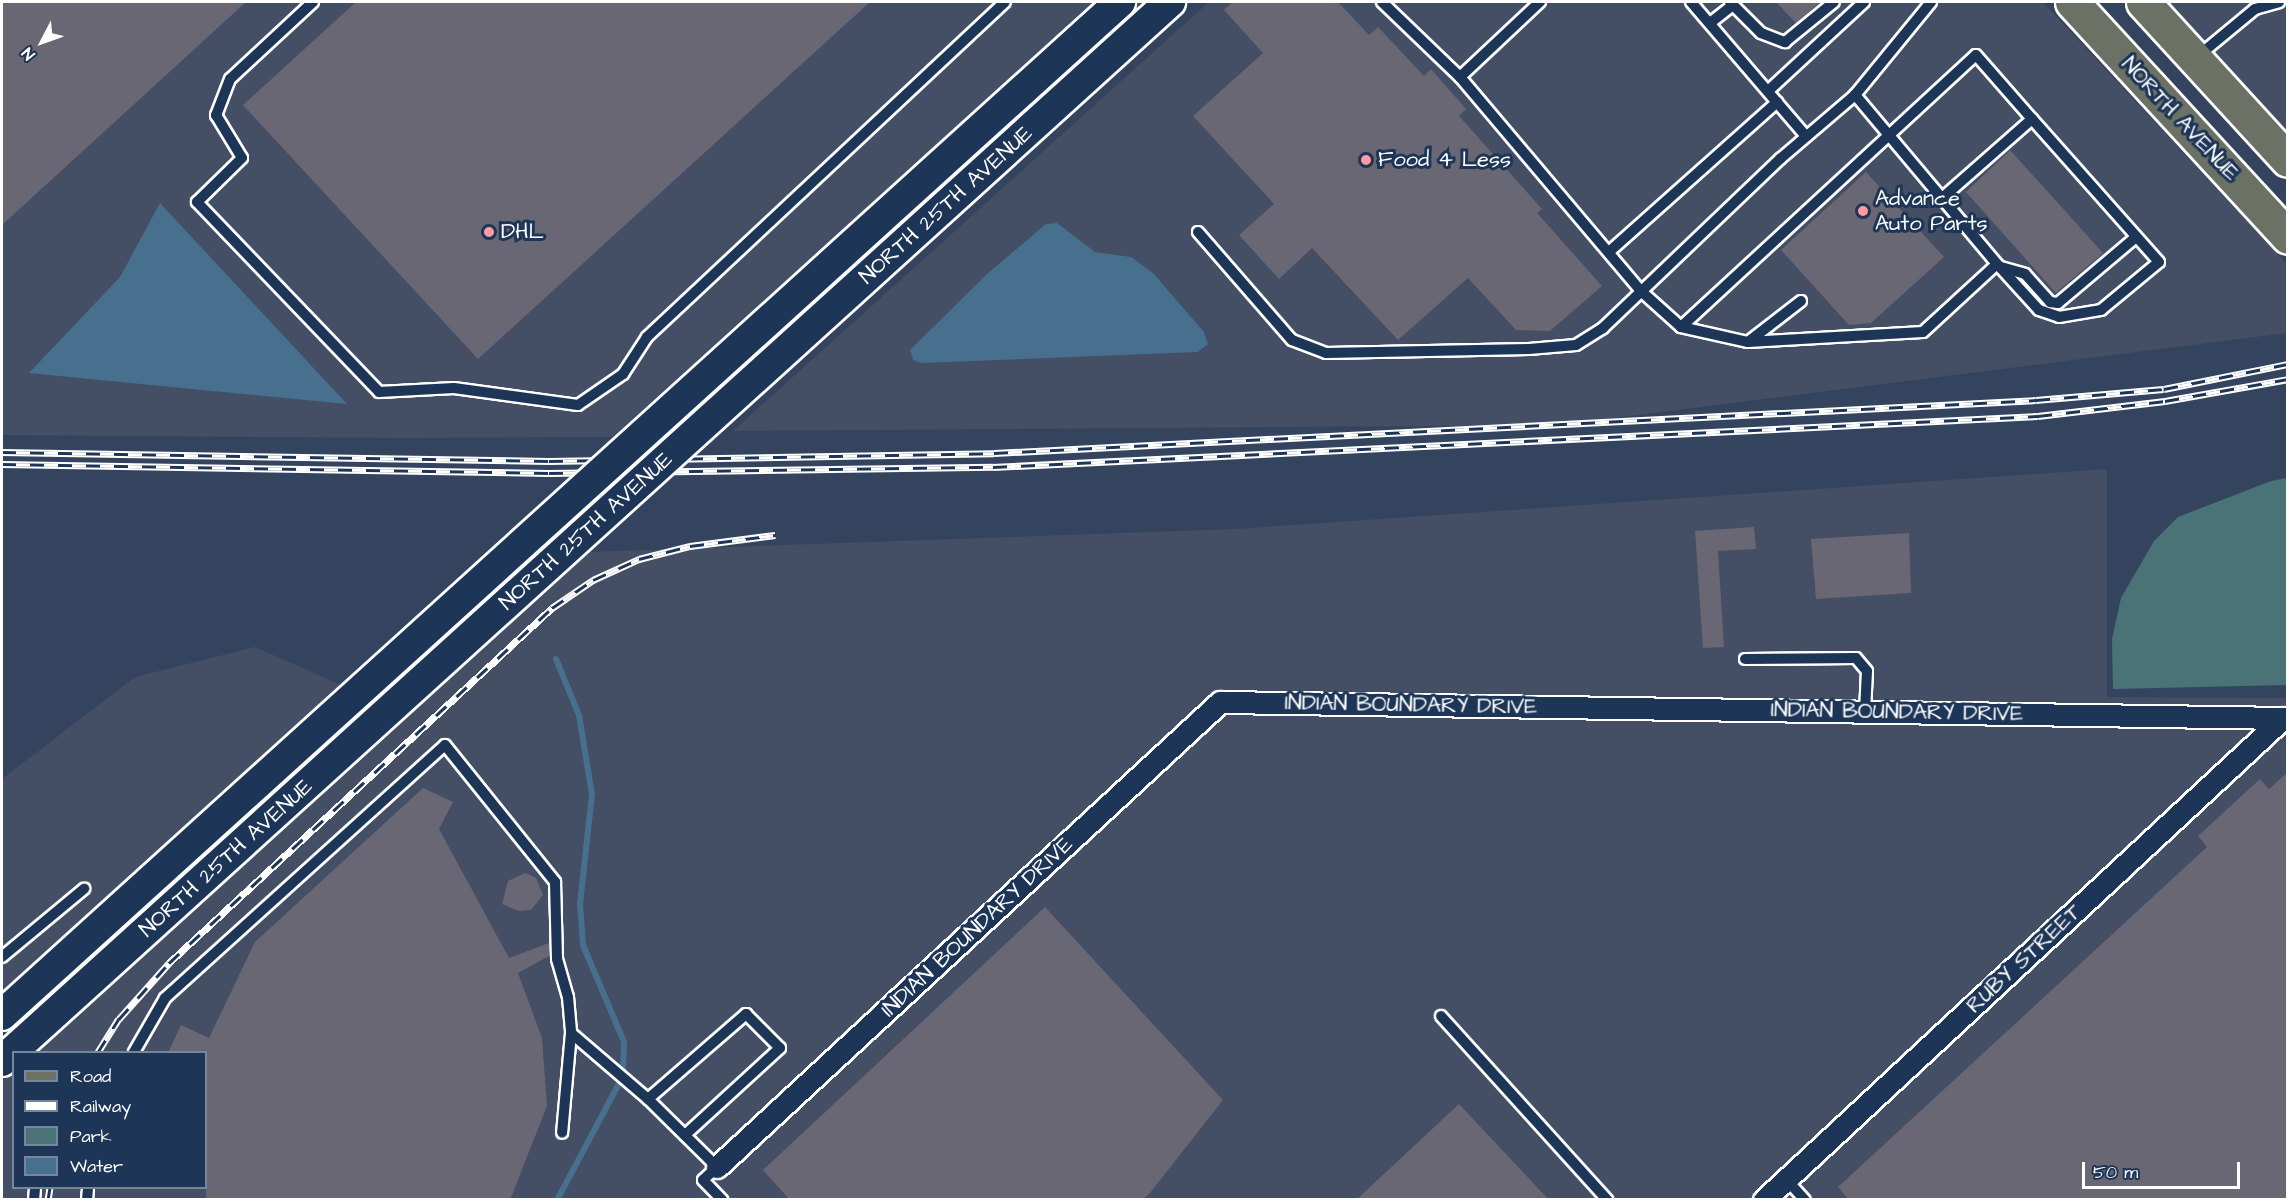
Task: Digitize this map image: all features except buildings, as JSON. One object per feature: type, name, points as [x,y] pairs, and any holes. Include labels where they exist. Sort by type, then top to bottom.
[{"type":"main road","name":"NORTH 25TH AVENUE","points":[[2,1015],[1120,2]]},
{"type":"main road","name":"NORTH 25TH AVENUE","points":[[13,1051],[1170,2]]},
{"type":"main road","name":"NORTH AVENUE","points":[[2072,2],[2288,237]]},
{"type":"main road","points":[[2143,2],[2288,160]]},
{"type":"street","name":"INDIAN BOUNDARY DRIVE","points":[[717,1167],[1220,702],[2285,718]]},
{"type":"street","name":"RUBY STREET","points":[[1764,1200],[2285,718]]},
{"type":"lane","points":[[313,2],[230,79],[216,116],[242,158],[197,202],[379,392],[454,388],[578,405],[623,374],[647,337],[1005,2]]},
{"type":"lane","points":[[1382,2],[1460,77],[1610,251],[1642,292],[1681,327],[1748,342],[1923,332],[1999,265]]},
{"type":"lane","points":[[1460,77],[1540,2]]},
{"type":"lane","points":[[1691,2],[1806,136]]},
{"type":"lane","points":[[1710,23],[1732,3],[1761,33],[1785,42],[1834,2]]},
{"type":"lane","points":[[1768,91],[1863,2]]},
{"type":"lane","points":[[1198,232],[1292,340],[1326,353],[1529,350],[1576,345],[1603,328],[1806,136],[1855,95],[1931,2]]},
{"type":"lane","points":[[2195,59],[2255,9],[2278,2],[2288,10]]},
{"type":"lane","points":[[1681,327],[1888,135],[1976,55],[2159,262],[2101,310],[2059,317],[2039,310],[1999,265],[1888,135],[1855,95]]},
{"type":"lane","points":[[1610,251],[1777,102]]},
{"type":"lane","points":[[1942,198],[2032,119]]},
{"type":"lane","points":[[1999,265],[2025,274],[2050,302],[2058,303],[2136,237]]},
{"type":"lane","points":[[1748,342],[1801,301]]},
{"type":"lane","points":[[1745,659],[1856,658],[1867,671],[1865,712]]},
{"type":"lane","points":[[135,1051],[165,998],[445,745],[555,882],[558,959],[568,997],[571,1033],[562,1133]]},
{"type":"lane","points":[[2,957],[84,889]]},
{"type":"lane","points":[[648,1099],[746,1014],[780,1048],[685,1135]]},
{"type":"lane","points":[[1441,1016],[1607,1200]]},
{"type":"lane","points":[[571,1033],[648,1099],[717,1167],[703,1180],[722,1200]]},
{"type":"lane","points":[[1786,1179],[1805,1200]]},
{"type":"shaded area","points":[[2,2],[1097,2],[612,437],[404,438],[2,435]]},
{"type":"shaded area","points":[[1209,2],[2043,2],[2287,264],[2287,333],[1559,425],[733,431]]},
{"type":"shaded area","points":[[2161,2],[2287,2],[2287,140]]},
{"type":"shaded area","points":[[2107,469],[2107,697],[2287,698],[2287,1199],[2,1199],[2,1079],[12,1070],[12,1189],[207,1189],[207,1051],[32,1051],[589,552],[1235,529]]},
{"type":"shaded area","points":[[255,647],[341,685],[2,998],[2,779],[135,677]]},
{"type":"green space","points":[[2287,478],[2287,685],[2113,689],[2112,639],[2121,598],[2154,541],[2178,517],[2271,481]]},
{"type":"water","points":[[160,203],[347,404],[29,373],[120,277]]},
{"type":"water","points":[[1057,223],[1095,252],[1131,257],[1153,273],[1204,332],[1208,344],[1198,352],[921,363],[913,360],[910,350],[987,274],[1046,224]]},
{"type":"waterway","points":[[556,659],[579,715],[592,794],[580,904],[583,945],[624,1042],[623,1076],[557,1200]]},
{"type":"railway","points":[[2,452],[549,461],[994,453],[2036,400],[2164,389],[2288,364]]},
{"type":"railway","points":[[2,464],[549,473],[993,467],[2038,416],[2165,401],[2288,379]]},
{"type":"railway","points":[[99,1051],[119,1019],[169,963],[552,608],[593,580],[639,559],[690,546],[775,535]]},
{"type":"railway","points":[[48,1200],[50,1189]]},
{"type":"place","name":"Food 4 Less","points":[[1366,160]]},
{"type":"place","name":"Advance Auto Parts","points":[[1863,211]]},
{"type":"place","name":"DHL","points":[[489,232]]}]
